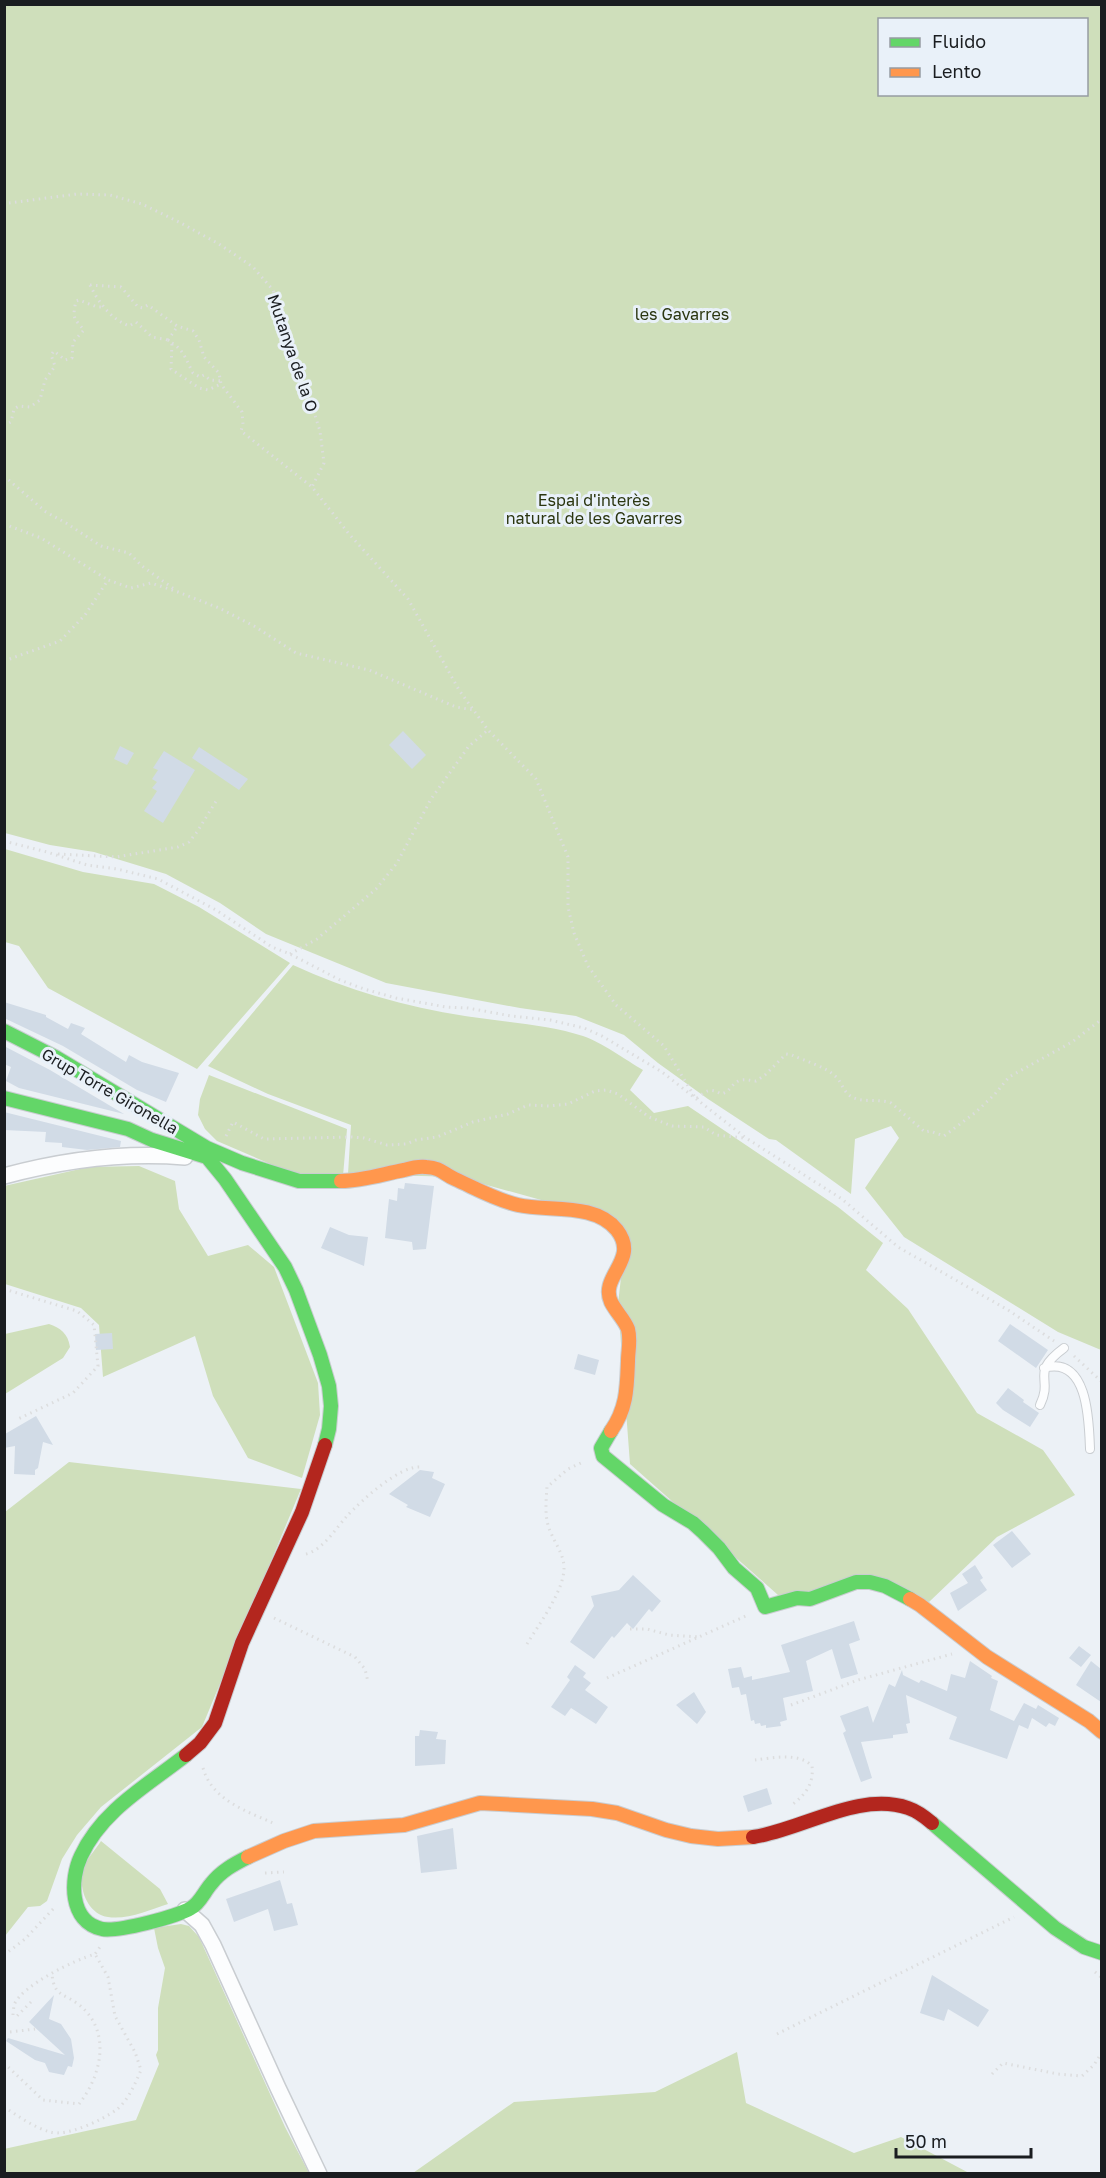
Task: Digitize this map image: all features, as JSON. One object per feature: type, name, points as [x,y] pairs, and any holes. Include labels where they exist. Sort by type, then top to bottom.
[{"type":"street","name":"Grup Torre Gironella","points":[[4,1031],[57,1058],[210,1152]]},
{"type":"street","name":"Grup Torre Gironella","points":[[4,1098],[128,1129],[152,1140],[210,1152]]},
{"type":"street","name":"Grup Torre Gironella","points":[[4,1176],[39,1167],[84,1160],[135,1155],[194,1158],[210,1152]]},
{"type":"street","points":[[210,1152],[310,1182],[347,1181],[415,1166],[442,1169],[451,1177],[505,1200],[530,1206],[586,1212],[611,1225],[620,1235],[625,1246],[623,1263],[610,1280],[609,1290],[610,1300],[629,1333],[629,1381],[623,1410],[604,1439],[601,1453],[663,1505],[693,1523],[703,1532],[734,1568],[757,1588],[765,1608],[797,1598],[810,1599],[856,1582],[870,1582],[885,1586],[920,1605],[987,1657],[1101,1732]]},
{"type":"street","points":[[210,1152],[225,1179],[285,1267],[305,1311],[329,1386],[331,1419],[327,1439],[302,1512],[256,1609],[215,1723],[210,1733],[196,1747],[134,1792],[104,1824],[82,1853],[74,1873],[72,1888],[78,1910],[84,1918],[95,1926],[114,1929],[185,1910],[194,1907],[219,1875],[251,1856],[290,1839],[321,1830],[394,1826],[491,1802],[513,1806],[574,1807],[614,1812],[671,1832],[717,1840],[767,1836],[854,1807],[876,1805],[904,1807],[916,1811],[1071,1940],[1101,1953]]},
{"type":"street","points":[[185,1910],[202,1925],[213,1945],[319,2174]]},
{"type":"lane","points":[[1040,1405],[1045,1393],[1044,1368],[1054,1355],[1064,1348]]},
{"type":"lane","points":[[1044,1368],[1054,1365],[1062,1366],[1078,1382],[1088,1407],[1090,1449]]},
{"type":"path","name":"Mutanya de la O","points":[[9,203],[77,194],[110,195],[142,204],[179,222],[219,244],[253,267],[273,290],[284,317],[320,431],[324,463],[312,487]]},
{"type":"path","points":[[221,383],[210,380],[204,375],[200,377],[193,373],[189,361],[175,345],[152,337],[135,322],[132,325],[125,325],[106,311],[90,285],[121,288],[138,307],[143,308],[148,305],[177,326],[193,331],[199,340],[204,357],[219,373],[221,383],[242,412],[241,431],[312,487],[349,534],[408,599],[459,690],[488,730],[536,779],[568,857],[568,907],[574,933],[588,966],[616,1005],[664,1046],[696,1100]]},
{"type":"path","points":[[4,426],[11,422],[14,409],[19,406],[30,407],[40,399],[45,380],[55,366],[51,355],[54,351],[65,360],[72,358],[73,342],[84,330],[77,324],[74,317],[76,301],[104,307]]},
{"type":"path","points":[[177,326],[170,342],[171,369],[199,388],[208,390],[221,383]]},
{"type":"path","points":[[4,476],[46,512],[101,546],[129,553],[142,566],[178,592]]},
{"type":"path","points":[[4,524],[41,538],[108,580],[130,588],[151,583],[178,592],[219,608],[254,626],[296,653],[369,670],[456,707],[474,710]]},
{"type":"path","points":[[4,661],[60,641],[85,615],[108,580]]},
{"type":"path","points":[[290,954],[317,939],[376,889],[397,863],[431,799],[469,746],[488,730]]},
{"type":"path","points":[[48,852],[116,857],[178,847],[189,842],[218,798]]},
{"type":"path","points":[[4,841],[87,865],[117,868],[158,879],[216,910],[261,941],[340,980],[396,998],[446,1007],[550,1020],[584,1028],[662,1072],[746,1138],[842,1199],[898,1247],[1008,1310],[1064,1348],[1101,1382]]},
{"type":"path","points":[[696,1100],[708,1090],[713,1089],[721,1095],[726,1094],[738,1082],[748,1079],[756,1081],[765,1076],[786,1054],[832,1073],[841,1082],[848,1095],[858,1099],[891,1103],[925,1132],[930,1131],[944,1136],[976,1112],[1009,1077],[1072,1042],[1101,1019]]},
{"type":"path","points":[[210,1152],[233,1122],[264,1138],[351,1137],[364,1138],[387,1145],[406,1144],[437,1137],[473,1122],[508,1114],[528,1105],[568,1104],[595,1091],[606,1090],[618,1094],[649,1117],[672,1126],[704,1127],[716,1135],[746,1138]]},
{"type":"path","points":[[4,1289],[77,1311],[94,1325],[98,1365],[73,1393],[18,1419]]},
{"type":"path","points":[[527,1644],[560,1588],[564,1568],[561,1552],[549,1531],[545,1506],[548,1487],[568,1469],[601,1453]]},
{"type":"path","points":[[282,1557],[313,1551],[350,1513],[391,1478],[411,1468],[422,1467]]},
{"type":"path","points":[[607,1678],[765,1608]]},
{"type":"path","points":[[256,1609],[356,1657],[365,1669],[368,1682]]},
{"type":"path","points":[[630,1629],[647,1629],[669,1635],[701,1637]]},
{"type":"path","points":[[791,1705],[872,1677],[961,1652]]},
{"type":"path","points":[[196,1747],[206,1778],[216,1792],[244,1810],[283,1827],[290,1839]]},
{"type":"path","points":[[755,1760],[803,1759],[812,1766],[813,1776],[808,1789],[792,1805]]},
{"type":"path","points":[[4,1955],[25,1939],[72,1888]]},
{"type":"path","points":[[777,2034],[1010,1920],[1030,1905]]},
{"type":"path","points":[[31,2002],[17,2016],[13,2015],[14,2006],[33,1985],[95,1954],[114,1929]]},
{"type":"path","points":[[4,2107],[50,2132],[61,2134],[75,2130],[117,2109],[131,2093],[141,2070],[135,2052],[115,2016],[108,1977],[95,1954]]},
{"type":"path","points":[[4,2063],[44,2100],[79,2104],[88,2093],[101,2057],[99,2034],[96,2026],[79,2005],[60,1995],[53,1984],[52,1974]]},
{"type":"path","points":[[10,2032],[35,2029]]},
{"type":"path","points":[[992,2074],[1003,2063],[1058,2074],[1082,2076],[1094,2065],[1101,2052]]},
{"type":"green space","name":"Espai d'interès natural de les Gavarres","points":[[5,5],[1101,5],[1101,1350],[1058,1332],[904,1237],[865,1188],[899,1138],[891,1126],[855,1139],[851,1194],[776,1140],[769,1139],[708,1099],[624,1035],[576,1016],[386,983],[266,934],[220,903],[166,874],[94,852],[50,845],[5,833]]},
{"type":"green space","points":[[5,849],[83,872],[154,884],[199,907],[290,963],[197,1069],[48,988],[19,946],[5,942]]},
{"type":"green space","points":[[293,965],[356,990],[421,1008],[555,1029],[583,1036],[643,1070],[630,1090],[654,1113],[688,1106],[838,1207],[883,1243],[866,1270],[908,1309],[977,1413],[1043,1450],[1075,1495],[997,1537],[929,1602],[896,1584],[778,1595],[630,1464],[618,1304],[626,1234],[552,1203],[458,1177],[348,1174],[351,1125],[268,1094],[208,1066]]},
{"type":"green space","points":[[209,1075],[347,1129],[343,1176],[291,1173],[217,1141],[205,1129],[198,1115],[200,1099]]},
{"type":"green space","points":[[139,1166],[175,1181],[179,1209],[208,1256],[248,1245],[274,1267],[318,1383],[320,1415],[302,1478],[248,1458],[213,1396],[195,1336],[103,1377],[99,1325],[81,1308],[5,1284],[4,1186],[89,1167]]},
{"type":"green space","points":[[49,1324],[63,1332],[70,1347],[63,1358],[5,1394],[5,1334]]},
{"type":"green space","points":[[69,1462],[301,1489],[202,1727],[101,1807],[77,1835],[62,1859],[47,1901],[40,1906],[28,1907],[5,1936],[5,1512]]},
{"type":"green space","points":[[101,1841],[160,1889],[168,1904],[138,1914],[115,1918],[100,1915],[94,1910],[85,1897],[82,1880],[85,1865]]},
{"type":"green space","points":[[181,1924],[189,1926],[199,1937],[285,2127],[309,2173],[5,2173],[4,2149],[136,2120],[159,2064],[156,2055],[158,2008],[165,1968],[154,1928]]},
{"type":"green space","points":[[737,2052],[746,2103],[854,2153],[901,2137],[969,2173],[413,2173],[514,2102],[655,2092]]},
{"type":"building","points":[[403,731],[426,755],[412,769],[389,745]]},
{"type":"building","points":[[120,746],[134,753],[127,765],[114,759]]},
{"type":"building","points":[[199,747],[248,779],[239,790],[192,758]]},
{"type":"building","points":[[164,751],[195,770],[163,823],[144,811],[157,791],[152,788],[157,782],[152,779],[158,770],[153,768]]},
{"type":"building","points":[[4,1002],[46,1015],[68,1029],[71,1023],[85,1028],[81,1034],[126,1062],[129,1055],[142,1062],[179,1073],[166,1102],[137,1090],[63,1046],[4,1018]]},
{"type":"building","points":[[4,1046],[124,1114],[19,1088],[6,1081],[11,1067],[4,1064]]},
{"type":"building","points":[[4,1112],[121,1141],[120,1147],[87,1150],[62,1147],[62,1143],[45,1142],[46,1132],[4,1130]]},
{"type":"building","points":[[405,1183],[434,1186],[426,1249],[413,1250],[412,1242],[385,1238],[389,1199],[397,1201],[398,1188],[404,1189]]},
{"type":"building","points":[[330,1227],[349,1235],[368,1237],[364,1266],[321,1248]]},
{"type":"building","points":[[1010,1324],[1048,1350],[1036,1368],[998,1341]]},
{"type":"building","points":[[112,1333],[113,1349],[96,1350],[95,1334]]},
{"type":"building","points":[[578,1354],[599,1360],[595,1375],[574,1369]]},
{"type":"building","points":[[1008,1388],[1039,1413],[1030,1427],[996,1403]]},
{"type":"building","points":[[36,1416],[53,1445],[43,1442],[35,1475],[14,1474],[15,1446],[4,1448],[5,1434]]},
{"type":"building","points":[[420,1470],[434,1472],[432,1478],[445,1484],[430,1517],[406,1507],[408,1505],[389,1494]]},
{"type":"building","points":[[1012,1531],[1031,1554],[1012,1568],[993,1545]]},
{"type":"building","points":[[975,1565],[983,1578],[980,1580],[987,1590],[958,1611],[950,1593],[968,1583],[962,1574]]},
{"type":"building","points":[[633,1575],[661,1601],[652,1612],[649,1609],[633,1629],[627,1623],[614,1638],[612,1636],[594,1659],[570,1642],[594,1606],[591,1596],[619,1590]]},
{"type":"building","points":[[854,1621],[860,1640],[849,1644],[858,1674],[841,1679],[832,1649],[806,1661],[813,1691],[783,1698],[787,1720],[780,1722],[781,1726],[766,1728],[766,1725],[761,1726],[760,1723],[755,1724],[754,1720],[751,1721],[746,1694],[741,1695],[739,1687],[732,1688],[728,1669],[741,1667],[744,1678],[752,1676],[752,1680],[790,1672],[781,1645]]},
{"type":"building","points":[[1079,1646],[1091,1655],[1081,1667],[1069,1658]]},
{"type":"building","points":[[970,1661],[998,1681],[990,1710],[1014,1721],[1024,1703],[1036,1709],[1038,1705],[1059,1718],[1055,1726],[1049,1723],[1046,1727],[1032,1718],[1028,1729],[1019,1725],[1007,1759],[949,1739],[957,1717],[906,1695],[910,1723],[906,1724],[908,1733],[893,1735],[893,1738],[861,1742],[872,1778],[861,1782],[843,1733],[846,1731],[840,1716],[868,1706],[873,1723],[889,1684],[895,1687],[902,1670],[903,1675],[919,1683],[921,1680],[947,1691],[951,1674],[965,1678]]},
{"type":"building","points":[[1091,1661],[1101,1669],[1101,1702],[1076,1685]]},
{"type":"building","points":[[575,1665],[586,1673],[583,1677],[591,1683],[585,1690],[608,1707],[596,1724],[571,1708],[565,1716],[551,1707],[570,1680],[567,1677]]},
{"type":"building","points":[[694,1692],[706,1712],[697,1724],[676,1705]]},
{"type":"building","points":[[420,1730],[438,1732],[436,1739],[446,1740],[445,1764],[415,1766],[415,1736],[419,1736]]},
{"type":"building","points":[[767,1788],[772,1804],[748,1812],[743,1796]]},
{"type":"building","points":[[453,1828],[457,1869],[421,1873],[417,1836]]},
{"type":"building","points":[[280,1880],[287,1904],[292,1903],[298,1925],[274,1931],[268,1909],[234,1922],[226,1899]]},
{"type":"building","points":[[932,1975],[989,2010],[978,2027],[948,2009],[944,2021],[920,2013]]},
{"type":"building","points":[[54,1995],[49,2019],[61,2024],[71,2039],[74,2058],[72,2067],[68,2066],[64,2075],[49,2072],[45,2063],[35,2060],[6,2041],[8,2038],[65,2055],[29,2022]]},
{"type":"traffic: fast","points":[[4,1031],[57,1058],[207,1148],[242,1163],[299,1181],[341,1181]]},
{"type":"traffic: fast","points":[[4,1098],[128,1129],[152,1140],[207,1157],[225,1179],[285,1267],[296,1290],[329,1386],[331,1406],[325,1445]]},
{"type":"traffic: fast","points":[[611,1431],[601,1448],[603,1456],[663,1505],[693,1523],[703,1532],[734,1568],[757,1588],[765,1607],[797,1598],[810,1599],[856,1582],[870,1582],[885,1586],[910,1599]]},
{"type":"traffic: fast","points":[[186,1755],[113,1812],[90,1840],[77,1865],[74,1887],[78,1909],[83,1918],[91,1925],[110,1929],[147,1923],[184,1912],[194,1906],[219,1875],[248,1857]]},
{"type":"traffic: fast","points":[[932,1823],[1055,1928],[1084,1947],[1102,1953]]},
{"type":"traffic: slow","points":[[341,1181],[365,1179],[415,1167],[431,1168],[510,1203],[584,1212],[608,1221],[617,1230],[623,1241],[624,1250],[610,1284],[609,1293],[611,1302],[628,1329],[629,1337],[625,1398],[611,1431]]},
{"type":"traffic: slow","points":[[910,1599],[987,1657],[1089,1721],[1102,1732]]},
{"type":"traffic: slow","points":[[248,1857],[314,1831],[404,1825],[480,1803],[592,1809],[617,1813],[691,1836],[718,1839],[753,1837]]},
{"type":"traffic: jam","points":[[186,1755],[200,1743],[215,1723],[242,1643],[302,1512],[325,1445]]},
{"type":"traffic: jam","points":[[753,1837],[870,1804],[889,1804],[908,1808],[921,1814],[932,1823]]},
{"type":"park label","name":"les Gavarres","points":[[682,314]]}]
